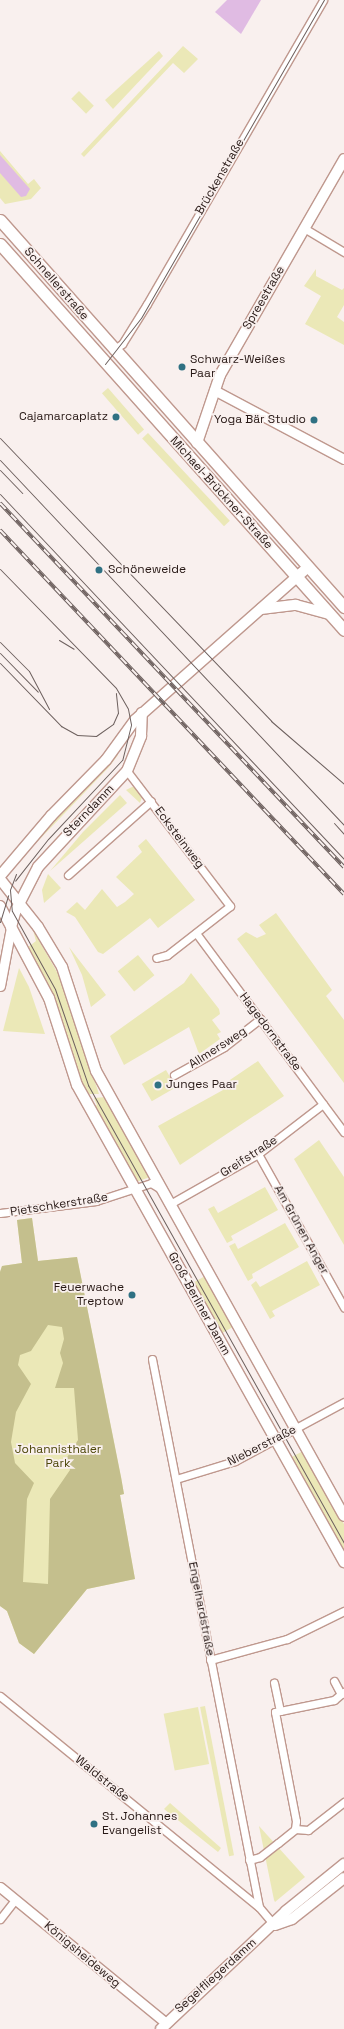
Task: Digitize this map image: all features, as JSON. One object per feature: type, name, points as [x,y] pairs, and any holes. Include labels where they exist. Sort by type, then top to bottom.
[{"type":"main road","name":"Spreestraße","points":[[197,443],[214,390],[344,159]]},
{"type":"main road","name":"Schnellerstraße","points":[[0,220],[112,349]]},
{"type":"main road","name":"Schnellerstraße","points":[[0,244],[98,356]]},
{"type":"main road","points":[[98,356],[112,349]]},
{"type":"main road","name":"Michael-Brückner-Straße","points":[[112,349],[344,607]]},
{"type":"main road","name":"Michael-Brückner-Straße","points":[[98,356],[298,576],[344,630]]},
{"type":"main road","name":"Sterndamm","points":[[0,878],[41,826],[106,760],[142,713],[308,567]]},
{"type":"main road","points":[[259,610],[296,605],[330,614]]},
{"type":"main road","name":"Sterndamm","points":[[11,927],[19,902],[38,867],[131,777],[141,736],[142,713]]},
{"type":"main road","points":[[0,878],[19,902]]},
{"type":"main road","name":"Groß-Berliner Damm","points":[[19,902],[62,967],[83,1036],[96,1071],[344,1516]]},
{"type":"main road","points":[[0,906],[11,927]]},
{"type":"main road","name":"Groß-Berliner Damm","points":[[11,927],[49,998],[62,1043],[77,1085],[344,1562]]},
{"type":"main road","name":"Segelfliegerdamm","points":[[162,2026],[274,1926],[286,1911],[344,1864]]},
{"type":"main road","name":"Segelfliegerdamm","points":[[274,1926],[292,1919],[344,1878]]},
{"type":"street","name":"Brückenstraße","points":[[112,349],[122,344],[150,299],[322,0]]},
{"type":"street","points":[[304,228],[344,252]]},
{"type":"street","points":[[214,390],[344,459]]},
{"type":"street","name":"Ecksteinweg","points":[[131,777],[151,801],[230,906],[196,933]]},
{"type":"street","points":[[68,875],[151,801]]},
{"type":"street","name":"Sterndamm","points":[[0,986],[11,927]]},
{"type":"street","points":[[156,958],[167,955],[196,933]]},
{"type":"street","name":"Hagedornstraße","points":[[196,933],[344,1132]]},
{"type":"street","name":"Allmersweg","points":[[174,1075],[224,1047],[260,1020]]},
{"type":"street","name":"Greifstraße","points":[[170,1204],[258,1154],[323,1104]]},
{"type":"street","name":"Am Grünen Anger","points":[[258,1154],[344,1307]]},
{"type":"street","name":"Pietschkerstraße","points":[[0,1214],[96,1201],[151,1183],[162,1190]]},
{"type":"street","name":"Engelhardstraße","points":[[152,1359],[259,1907],[274,1926]]},
{"type":"street","name":"Nieberstraße","points":[[176,1479],[230,1464],[296,1430],[344,1402]]},
{"type":"street","points":[[210,1660],[287,1639],[344,1611]]},
{"type":"street","points":[[295,1829],[275,1712],[334,1700],[343,1693],[334,1681]]},
{"type":"street","points":[[274,1683],[280,1711]]},
{"type":"street","name":"Waldstraße","points":[[0,1696],[259,1907]]},
{"type":"street","points":[[249,1860],[260,1857],[295,1829],[308,1830],[344,1802]]},
{"type":"street","name":"Königsheideweg","points":[[0,1887],[162,2026]]},
{"type":"street","points":[[0,1918],[15,1900]]},
{"type":"green space","points":[[183,46],[198,59],[184,73],[173,63],[84,157],[81,154]]},
{"type":"green space","points":[[159,51],[163,56],[113,109],[105,100]]},
{"type":"green space","points":[[79,91],[94,106],[86,114],[71,99]]},
{"type":"green space","points":[[0,151],[28,184],[34,179],[41,188],[31,199],[5,204],[0,198]]},
{"type":"green space","points":[[316,269],[316,276],[342,290],[344,288],[344,305],[337,317],[344,322],[344,345],[305,324],[321,296],[304,286]]},
{"type":"green space","points":[[108,388],[144,430],[138,435],[102,393]]},
{"type":"green space","points":[[148,433],[230,521],[224,526],[142,438]]},
{"type":"green space","points":[[115,753],[118,755],[109,767],[14,866]]},
{"type":"green space","points":[[134,786],[142,797],[140,803],[126,790]]},
{"type":"green space","points":[[120,795],[127,803],[50,871],[83,832]]},
{"type":"green space","points":[[146,839],[195,900],[158,928],[150,918],[103,954],[98,952],[75,917],[66,912],[77,902],[85,910],[102,889],[117,907],[134,894],[116,877],[142,852],[138,846]]},
{"type":"green space","points":[[48,874],[61,888],[44,903],[42,890]]},
{"type":"green space","points":[[276,913],[332,990],[326,996],[344,1020],[344,1083],[237,939],[246,932],[257,938],[266,934],[259,925]]},
{"type":"green space","points":[[33,930],[61,979],[99,1094],[87,1094],[75,1072],[49,989],[27,948],[36,941]]},
{"type":"green space","points":[[69,947],[106,995],[91,1007],[82,975]]},
{"type":"green space","points":[[138,955],[154,975],[134,992],[118,971]]},
{"type":"green space","points":[[19,968],[29,987],[45,1034],[3,1031]]},
{"type":"green space","points":[[191,973],[219,1009],[220,1014],[212,1020],[221,1032],[217,1034],[220,1039],[199,1054],[189,1027],[124,1065],[110,1036],[184,983]]},
{"type":"green space","points":[[258,1061],[284,1096],[180,1165],[158,1126],[223,1090],[221,1086]]},
{"type":"green space","points":[[166,1070],[176,1087],[152,1101],[142,1084]]},
{"type":"green space","points":[[106,1097],[150,1177],[136,1182],[94,1107],[97,1105],[94,1098]]},
{"type":"green space","points":[[319,1140],[344,1177],[344,1245],[294,1159]]},
{"type":"green space","points":[[265,1187],[278,1210],[231,1236],[233,1240],[227,1243],[208,1209],[214,1206],[218,1213]]},
{"type":"green space","name":"Johannisthaler Park","points":[[32,1218],[38,1261],[77,1257],[121,1477],[124,1494],[120,1495],[135,1579],[87,1589],[34,1654],[19,1643],[7,1611],[0,1606],[0,1272],[2,1266],[22,1263],[17,1220]]},
{"type":"green space","points":[[285,1223],[299,1247],[252,1274],[253,1278],[248,1281],[229,1246],[235,1243],[238,1249]]},
{"type":"green space","points":[[307,1261],[320,1285],[272,1311],[275,1316],[270,1319],[251,1285],[256,1281],[260,1287]]},
{"type":"green space","points":[[205,1276],[234,1326],[221,1334],[192,1284]]},
{"type":"green space","points":[[303,1451],[344,1524],[344,1554],[290,1458]]},
{"type":"green space","points":[[205,1706],[234,1855],[229,1856],[200,1707]]},
{"type":"green space","points":[[198,1707],[209,1764],[175,1771],[164,1714]]},
{"type":"green space","points":[[170,1803],[221,1848],[218,1852],[164,1809]]},
{"type":"green space","points":[[259,1826],[305,1877],[275,1902],[274,1900]]},
{"type":"shaded area","points":[[227,0],[261,0],[241,34],[215,12]]},
{"type":"shaded area","points":[[0,155],[30,189],[26,196],[21,197],[0,173]]},
{"type":"shaded area","name":"Johannisthaler Park","points":[[32,1218],[38,1261],[77,1257],[121,1477],[124,1494],[120,1495],[135,1579],[87,1589],[34,1654],[19,1643],[7,1611],[0,1606],[0,1272],[2,1266],[22,1263],[17,1220]],"holes":[[[48,1325],[62,1327],[64,1339],[60,1353],[63,1363],[55,1388],[74,1388],[78,1440],[66,1459],[70,1470],[50,1499],[48,1584],[23,1582],[27,1499],[34,1483],[15,1463],[11,1442],[16,1412],[31,1384],[18,1365],[20,1355],[31,1351]]]},
{"type":"tram line","points":[[105,364],[141,318],[324,0]]},
{"type":"tram line","points":[[0,438],[271,721],[344,784]]},
{"type":"tram line","points":[[0,460],[344,825]]},
{"type":"tram line","points":[[0,470],[22,493]]},
{"type":"tram line","points":[[0,494],[344,859]]},
{"type":"tram line","points":[[0,569],[116,688],[128,709],[131,725],[122,760],[48,839],[15,881]]},
{"type":"tram line","points":[[59,640],[74,649]]},
{"type":"tram line","points":[[0,642],[29,671],[49,709]]},
{"type":"tram line","points":[[0,653],[38,692]]},
{"type":"tram line","points":[[0,663],[61,726],[77,735],[96,736],[113,724],[118,713],[116,693]]},
{"type":"tram line","points":[[334,823],[344,834]]},
{"type":"tram line","points":[[16,874],[10,890],[12,911],[55,989],[88,1085],[344,1543]]},
{"type":"tram line","points":[[0,922],[8,895]]},
{"type":"railway","points":[[0,503],[344,867]]},
{"type":"railway","points":[[0,530],[344,894]]},
{"type":"place","name":"Schwarz-Weißes Paar","points":[[182,367]]},
{"type":"place","name":"Cajamarcaplatz","points":[[116,417]]},
{"type":"place","name":"Yoga Bär Studio","points":[[314,420]]},
{"type":"place","name":"Schöneweide","points":[[99,570]]},
{"type":"place","name":"Junges Paar","points":[[158,1085]]},
{"type":"place","name":"Feuerwache Treptow","points":[[132,1295]]},
{"type":"place","name":"St. Johannes Evangelist","points":[[94,1824]]}]
